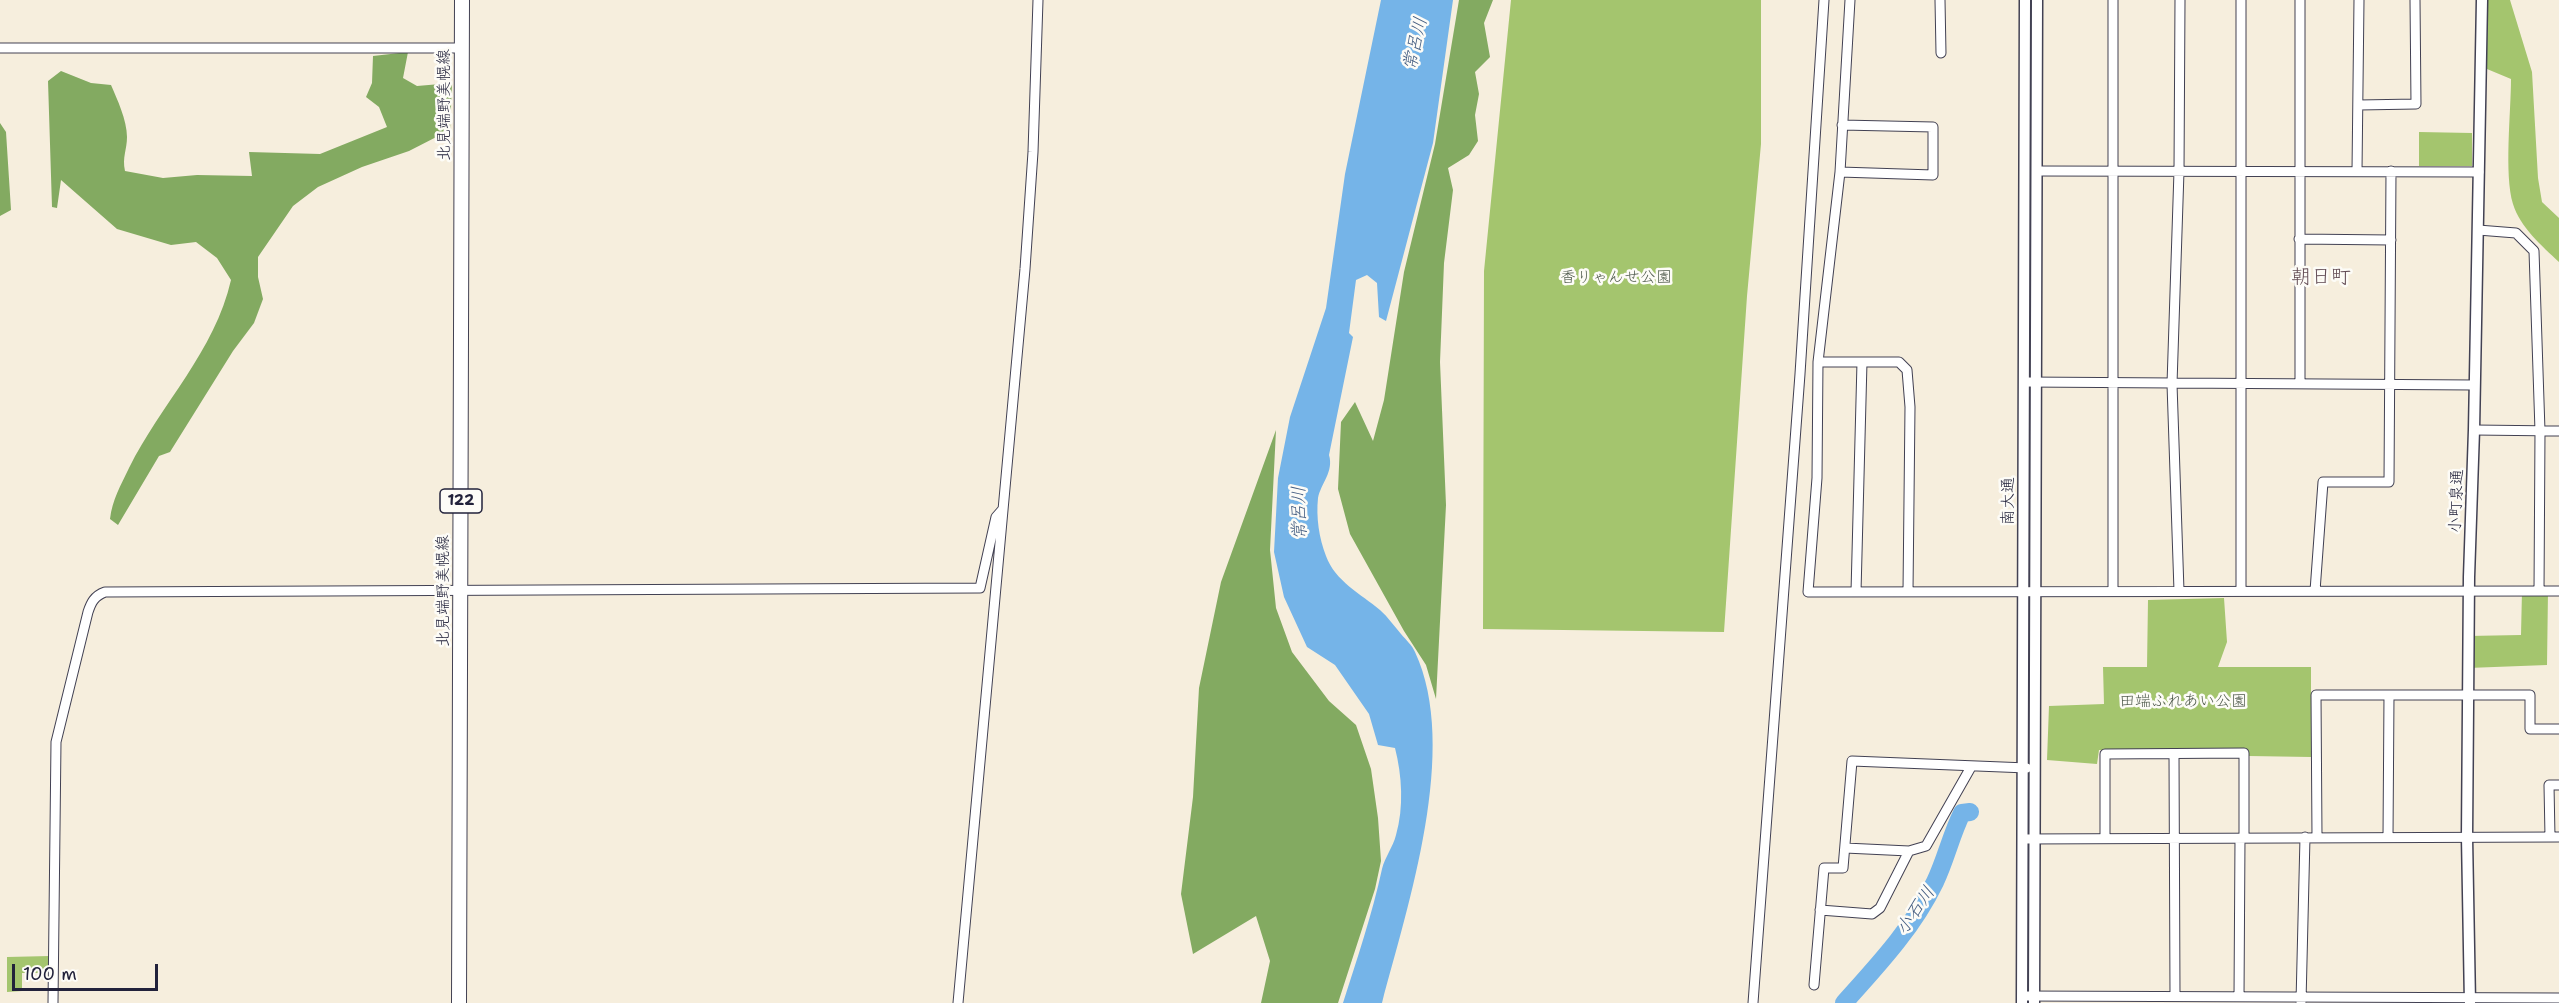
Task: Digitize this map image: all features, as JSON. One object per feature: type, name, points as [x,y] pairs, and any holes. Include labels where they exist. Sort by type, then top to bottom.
[{"type":"main road","name":"北見端野美幌線","points":[[459,1003],[462,0]]},
{"type":"street","points":[[958,1003],[1030,196],[1038,0]]},
{"type":"street","points":[[1753,1003],[1800,374],[1824,0]]},
{"type":"street","points":[[1850,0],[1840,172],[1818,362],[1817,478],[1808,592],[2559,591]]},
{"type":"street","points":[[1940,0],[1941,54]]},
{"type":"street","name":"南大通","points":[[2022,999],[2025,0]]},
{"type":"street","name":"南大通","points":[[2034,999],[2037,0]]},
{"type":"street","points":[[2113,0],[2113,590]]},
{"type":"street","points":[[2180,0],[2179,171],[2172,384],[2180,591]]},
{"type":"street","points":[[2241,0],[2241,590]]},
{"type":"street","points":[[2300,0],[2300,382]]},
{"type":"street","points":[[2357,171],[2359,0]]},
{"type":"street","points":[[2359,105],[2416,104],[2415,0]]},
{"type":"street","name":"小町泉通","points":[[2469,1000],[2467,837],[2469,590],[2482,0]]},
{"type":"street","points":[[0,48],[462,48]]},
{"type":"street","points":[[1840,172],[1933,176],[1934,127],[1842,125]]},
{"type":"street","points":[[2037,171],[2479,172]]},
{"type":"street","points":[[2315,591],[2323,482],[2388,482],[2391,171]]},
{"type":"street","points":[[2478,230],[2516,233],[2534,251],[2540,431],[2539,591]]},
{"type":"street","points":[[2300,239],[2391,240]]},
{"type":"street","points":[[1818,362],[1899,362],[1906,370],[1910,407],[1908,591]]},
{"type":"street","points":[[1856,592],[1862,362]]},
{"type":"street","points":[[2025,382],[2172,384],[2300,382],[2474,385]]},
{"type":"street","points":[[2474,430],[2559,431]]},
{"type":"street","points":[[53,1003],[56,742],[88,612],[98,594],[105,592],[258,590],[460,592],[980,588],[996,517],[1003,509]]},
{"type":"street","points":[[2317,837],[2316,695],[2530,695],[2530,729],[2559,729]]},
{"type":"street","points":[[2388,837],[2389,695]]},
{"type":"street","points":[[2105,837],[2105,754],[2244,753],[2239,997]]},
{"type":"street","points":[[2174,754],[2175,995]]},
{"type":"street","points":[[1814,985],[1824,868],[1843,868],[1852,761],[2036,768]]},
{"type":"street","points":[[1845,848],[1909,851],[1926,846],[1971,767]]},
{"type":"street","points":[[2023,839],[2554,837],[2549,785],[2559,785]]},
{"type":"street","points":[[2301,1000],[2305,837]]},
{"type":"street","points":[[1820,910],[1872,914],[1880,908],[1909,851]]},
{"type":"street","points":[[2022,999],[2175,995],[2301,1000],[2559,998]]},
{"type":"green space","points":[[1459,0],[1493,0],[1484,23],[1490,57],[1475,72],[1479,94],[1475,115],[1478,141],[1469,155],[1448,168],[1453,190],[1444,263],[1440,362],[1446,505],[1436,699],[1426,665],[1404,631],[1350,534],[1338,489],[1341,422],[1355,402],[1373,441],[1384,400],[1404,272],[1435,144]]},
{"type":"green space","name":"香りゃんせ公園","points":[[1511,0],[1761,0],[1761,144],[1747,296],[1724,632],[1483,629],[1484,271]]},
{"type":"green space","points":[[2486,0],[2510,0],[2532,72],[2538,178],[2542,202],[2559,218],[2559,262],[2526,228],[2513,204],[2508,160],[2511,79],[2487,69]]},
{"type":"green space","points":[[408,52],[403,78],[417,86],[452,83],[450,130],[409,151],[362,167],[318,187],[293,206],[258,257],[258,277],[263,299],[254,323],[233,351],[170,452],[159,456],[118,525],[110,519],[120,487],[142,444],[186,377],[213,330],[231,280],[217,258],[196,242],[171,245],[117,229],[61,180],[57,208],[52,207],[48,81],[61,71],[91,83],[111,85],[127,130],[125,171],[163,178],[197,175],[252,176],[249,152],[320,154],[387,127],[379,107],[366,97],[372,83],[373,56]]},
{"type":"green space","points":[[0,123],[6,132],[11,210],[0,216]]},
{"type":"green space","points":[[2419,132],[2472,133],[2472,166],[2419,166]]},
{"type":"green space","points":[[1276,430],[1270,550],[1276,608],[1292,652],[1329,701],[1356,725],[1371,769],[1378,818],[1381,861],[1375,889],[1338,1003],[1261,1003],[1270,961],[1256,916],[1193,954],[1181,894],[1193,797],[1199,688],[1221,582]]},
{"type":"green space","points":[[2522,591],[2548,591],[2547,665],[2468,668],[2468,636],[2521,635]]},
{"type":"green space","name":"田端ふれあい公園","points":[[2224,598],[2227,642],[2218,667],[2311,667],[2311,757],[2249,756],[2249,750],[2099,750],[2097,764],[2047,760],[2049,706],[2104,704],[2103,667],[2147,667],[2148,600]]},
{"type":"green space","points":[[50,956],[51,973],[22,973],[22,991],[7,992],[7,957]]},
{"type":"water","name":"常呂川","points":[[1381,0],[1453,0],[1433,143],[1386,321],[1379,317],[1377,283],[1367,275],[1356,280],[1349,333],[1353,337],[1329,455],[1329,472],[1317,505],[1320,535],[1330,565],[1342,580],[1383,613],[1415,652],[1428,691],[1432,734],[1431,780],[1416,874],[1382,1003],[1343,1003],[1369,920],[1383,865],[1399,825],[1401,792],[1399,769],[1395,748],[1378,745],[1369,714],[1335,665],[1307,647],[1284,597],[1274,552],[1278,478],[1290,417],[1326,308],[1345,174]]},
{"type":"waterway","name":"小石川","points":[[1844,1003],[1894,945],[1916,915],[1935,882],[1962,813],[1970,812]]},
{"type":"district","name":"朝日町","points":[[2321,278]]}]
